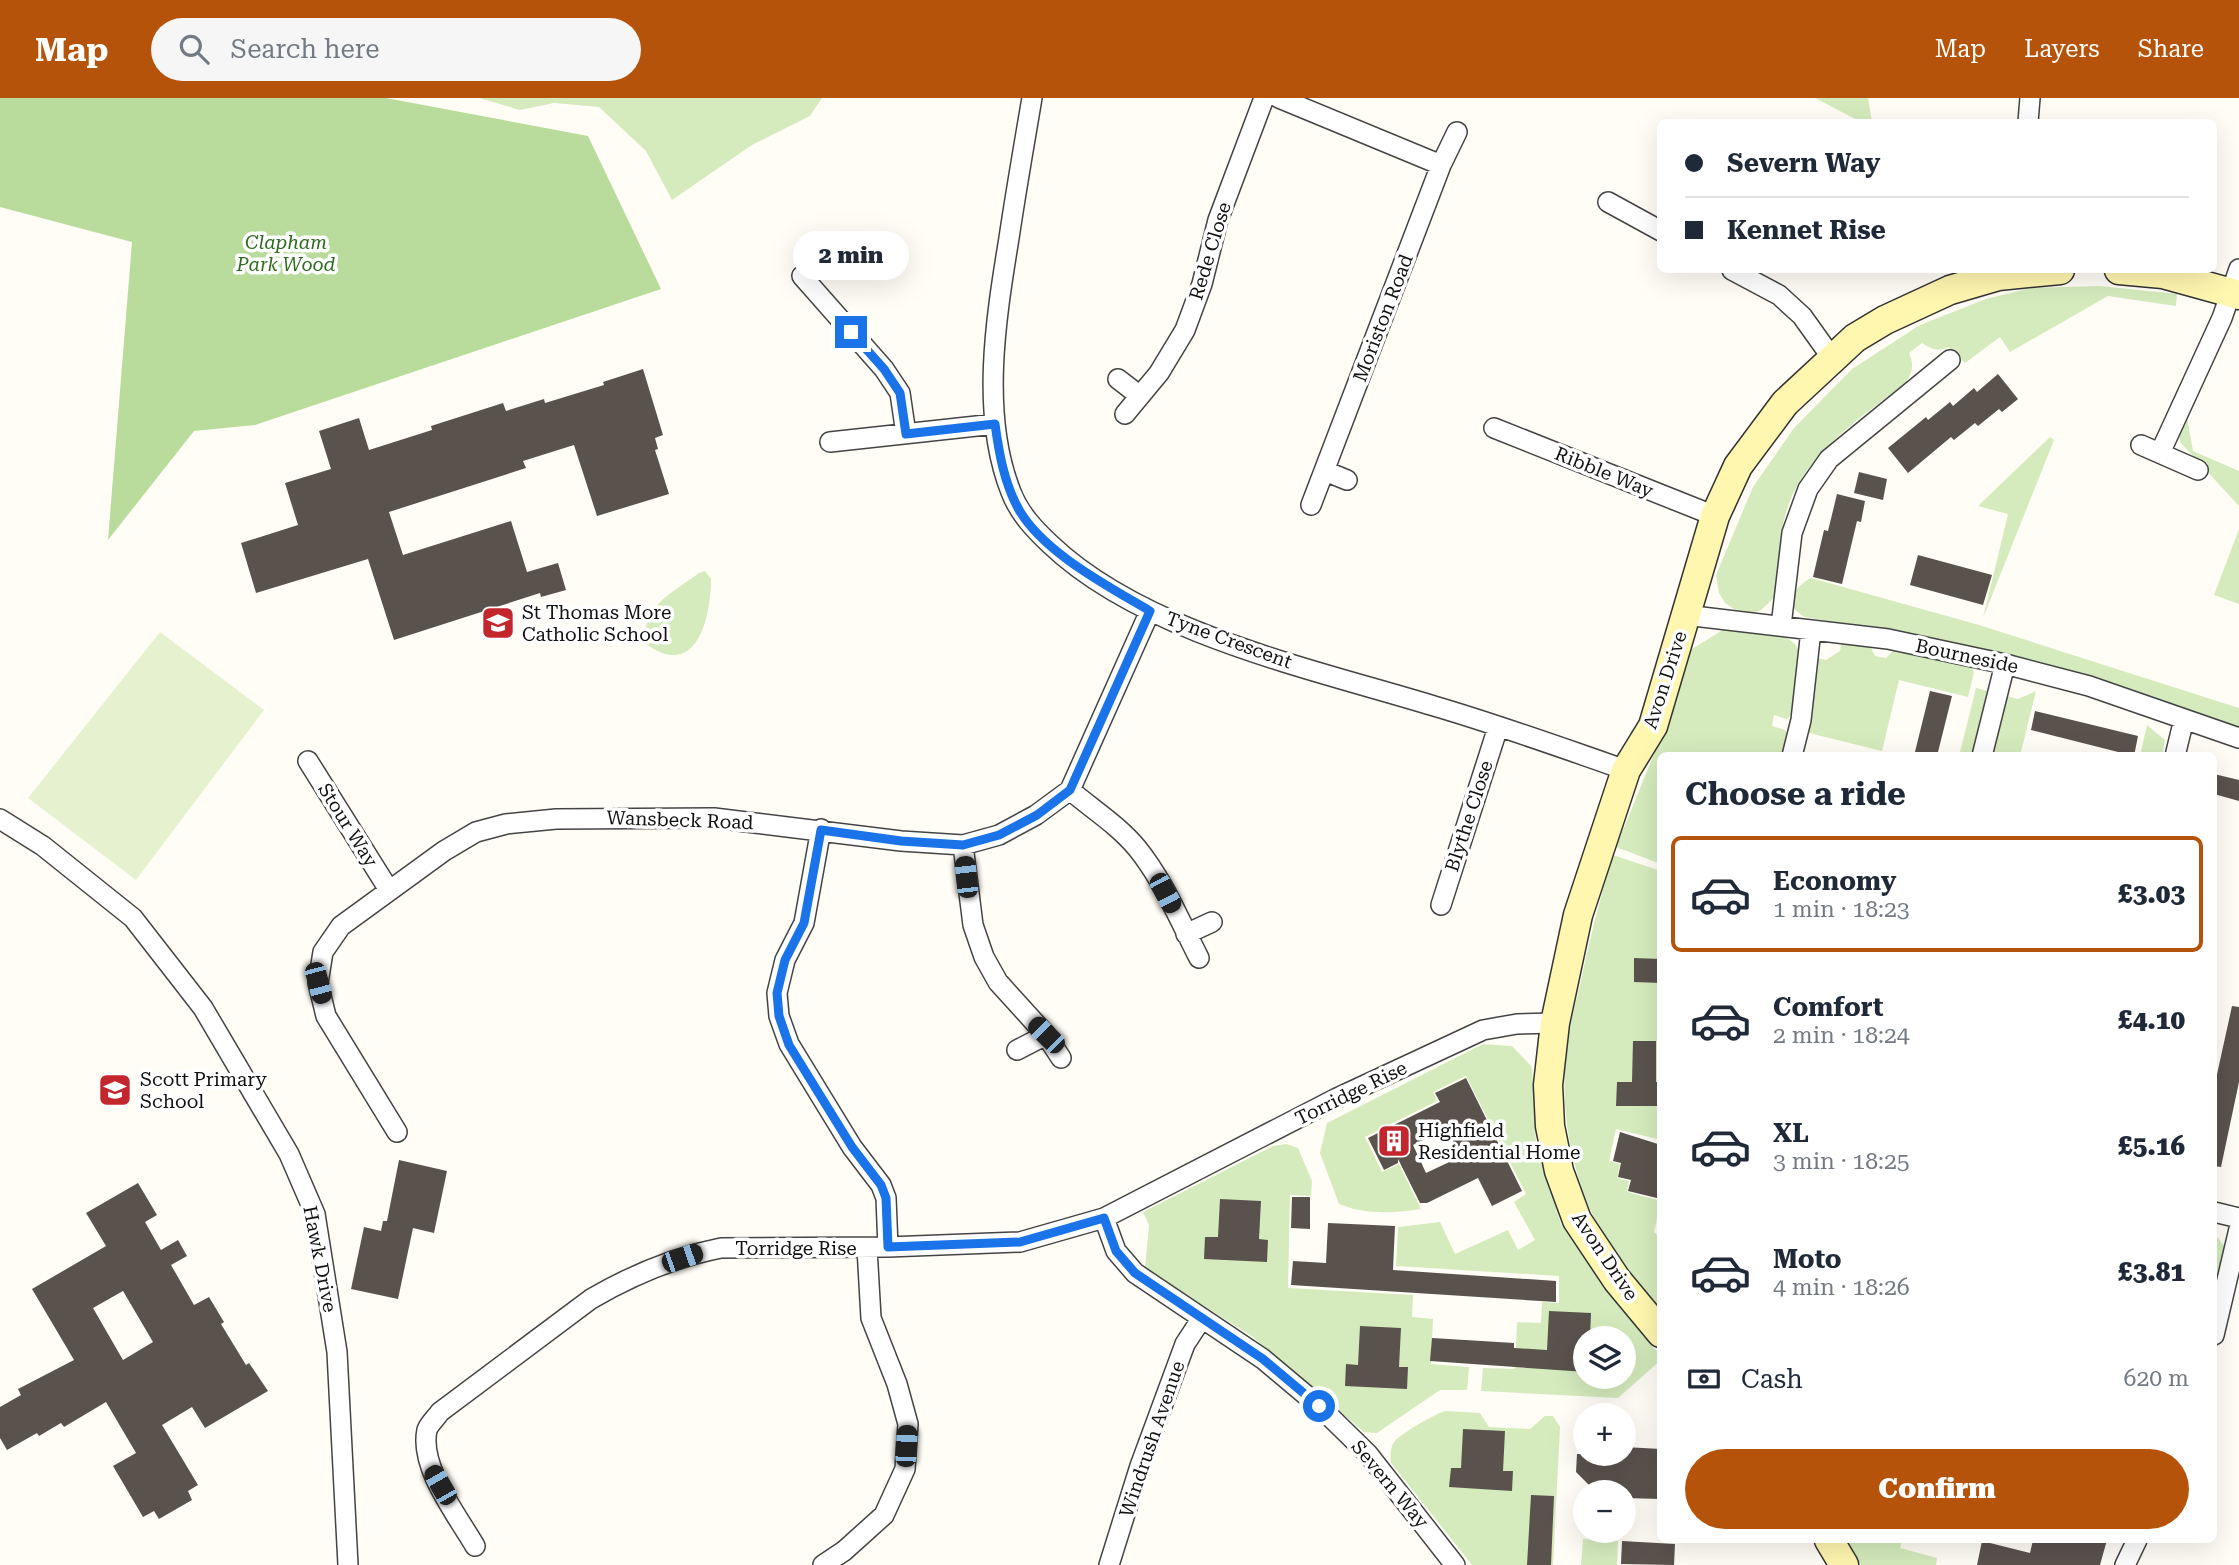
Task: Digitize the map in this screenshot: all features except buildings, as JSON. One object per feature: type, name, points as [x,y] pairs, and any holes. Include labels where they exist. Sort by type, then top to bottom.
[{"type":"street","name":"Tyne Crescent","points":[[1032,98],[998,304],[994,358],[995,424],[999,452],[1011,492],[1020,511],[1057,550],[1085,572],[1150,611],[1242,647],[1626,770]]},
{"type":"street","name":"Rede Close","points":[[1125,414],[1159,373],[1185,330],[1202,284],[1218,220],[1264,98]]},
{"type":"street","points":[[1279,98],[1441,165]]},
{"type":"street","points":[[2028,119],[2030,98]]},
{"type":"street","name":"Moriston Road","points":[[1311,505],[1441,165],[1457,132]]},
{"type":"street","points":[[1608,202],[1657,229]]},
{"type":"street","points":[[1737,273],[1779,295],[1802,316],[1832,358]]},
{"type":"street","name":"Avon Drive","points":[[1657,1328],[1617,1280],[1577,1220],[1559,1171],[1550,1126],[1548,1085],[1555,1023],[1578,915],[1626,770],[1653,726],[1715,516],[1738,466],[1785,403],[1855,338],[1885,320],[1950,290],[1998,276],[2022,273]]},
{"type":"street","points":[[2152,273],[2237,286],[2161,453]]},
{"type":"street","points":[[802,276],[884,369],[900,393],[906,434]]},
{"type":"street","points":[[1781,626],[1792,534],[1808,489],[1829,459],[1950,360]]},
{"type":"street","points":[[1118,379],[1140,396]]},
{"type":"street","points":[[830,442],[995,424]]},
{"type":"street","name":"Ribble Way","points":[[1494,428],[1715,516]]},
{"type":"street","points":[[2141,444],[2198,470]]},
{"type":"street","points":[[1325,471],[1347,480]]},
{"type":"street","name":"Wansbeck Road","points":[[397,1132],[327,1016],[318,983],[323,952],[341,926],[444,851],[476,832],[506,824],[556,819],[713,818],[901,841],[963,845],[999,835],[1037,815],[1070,790],[1150,611]]},
{"type":"street","name":"Bourneside","points":[[1685,615],[1888,639],[2005,664],[2089,686],[2239,738]]},
{"type":"street","points":[[1793,752],[1801,720],[1811,630]]},
{"type":"street","points":[[1983,752],[2005,664]]},
{"type":"street","points":[[2176,752],[2184,719]]},
{"type":"street","name":"Blythe Close","points":[[1441,905],[1498,727]]},
{"type":"street","name":"Stour Way","points":[[308,761],[389,890]]},
{"type":"street","points":[[1070,790],[1110,821],[1136,847],[1154,873],[1199,958]]},
{"type":"street","name":"Hawk Drive","points":[[0,819],[43,846],[133,918],[203,1008],[289,1154],[315,1214],[337,1352],[348,1565]]},
{"type":"street","points":[[821,830],[804,923],[785,960],[777,993],[779,1016],[789,1045],[852,1147],[881,1185],[886,1198],[888,1247]]},
{"type":"street","points":[[963,845],[973,925],[984,957],[998,982],[1046,1035],[1060,1058]]},
{"type":"street","points":[[1186,934],[1212,922]]},
{"type":"street","name":"Torridge Rise","points":[[475,1546],[432,1471],[426,1449],[428,1428],[440,1412],[591,1299],[647,1270],[700,1252],[721,1248],[867,1248],[1020,1242],[1104,1218],[1337,1098],[1483,1030],[1517,1024],[1555,1023]]},
{"type":"street","points":[[1017,1050],[1046,1035]]},
{"type":"street","points":[[2217,1213],[2239,1217]]},
{"type":"street","name":"Severn Way","points":[[1104,1218],[1116,1251],[1135,1273],[1263,1359],[1329,1415],[1368,1454],[1455,1565]]},
{"type":"street","points":[[2217,1330],[2230,1306],[2239,1229]]},
{"type":"street","points":[[822,1565],[844,1551],[884,1515],[905,1469],[908,1424],[897,1384],[872,1318],[867,1248]]},
{"type":"street","name":"Windrush Avenue","points":[[1109,1565],[1140,1466],[1185,1345],[1202,1318]]},
{"type":"street","points":[[1831,1543],[1844,1565]]},
{"type":"street","points":[[2125,1565],[2136,1543]]},
{"type":"green space","name":"Clapham Park Wood","points":[[0,98],[386,98],[588,136],[661,289],[255,425],[194,431],[108,540],[132,242],[0,207]]},
{"type":"green space","points":[[479,98],[822,98],[810,116],[752,145],[672,200],[646,151],[599,107],[554,103],[520,110]]},
{"type":"green space","points":[[1815,98],[1868,98],[1872,119],[1855,119]]},
{"type":"green space","points":[[2099,286],[2177,294],[2176,306],[2108,296],[2010,352],[2000,337],[1965,363],[1948,347],[1935,349],[1922,343],[1909,353],[1912,368],[1906,382],[1834,440],[1804,475],[1793,494],[1783,526],[1776,596],[1761,610],[1753,613],[1734,609],[1725,603],[1719,593],[1716,575],[1753,487],[1794,428],[1852,369],[1920,325],[1986,299],[2031,288]]},
{"type":"green space","points":[[2187,417],[2193,451],[2239,471],[2239,506],[2180,442],[2179,431]]},
{"type":"green space","points":[[2050,437],[2054,440],[1983,618],[2008,514],[1978,506]]},
{"type":"green space","points":[[2239,529],[2239,604],[2214,595]]},
{"type":"green space","points":[[705,571],[711,579],[710,594],[704,626],[698,640],[689,650],[678,655],[663,653],[646,644],[648,620],[660,602]]},
{"type":"green space","points":[[1811,578],[1979,625],[2239,708],[2239,728],[2049,665],[1918,635],[1804,617],[1794,609],[1794,598],[1799,587]]},
{"type":"green space","points":[[1723,630],[1766,632],[1795,644],[1799,652],[1798,673],[1792,714],[1787,719],[1774,715],[1772,726],[1785,730],[1788,737],[1785,752],[1657,752],[1657,862],[1616,847],[1668,720],[1687,652]]},
{"type":"green space","points":[[160,632],[264,710],[136,880],[28,798]]},
{"type":"green space","points":[[1842,642],[1870,646],[1875,656],[1886,658],[1895,649],[1971,665],[1974,672],[1968,697],[1899,680],[1882,751],[1805,732],[1818,658],[1826,660],[1840,651]]},
{"type":"green space","points":[[1976,688],[2018,699],[2036,691],[2021,752],[1960,752]]},
{"type":"green space","points":[[2147,725],[2165,740],[2163,752],[2141,752]]},
{"type":"green space","points":[[1613,855],[1657,870],[1657,1139],[1616,1129],[1609,1161],[1620,1164],[1617,1178],[1629,1181],[1627,1192],[1657,1200],[1654,1232],[1657,1235],[1657,1305],[1621,1264],[1598,1225],[1579,1178],[1568,1129],[1564,1078],[1568,1036]]},
{"type":"green space","points":[[1483,1044],[1512,1046],[1532,1067],[1536,1142],[1561,1224],[1657,1352],[1657,1364],[1636,1382],[1636,1326],[1573,1326],[1573,1389],[1628,1389],[1618,1398],[1481,1391],[1483,1368],[1515,1369],[1517,1322],[1541,1323],[1542,1302],[1559,1303],[1559,1276],[1396,1266],[1398,1227],[1440,1222],[1455,1254],[1508,1230],[1518,1250],[1535,1240],[1514,1202],[1526,1194],[1466,1076],[1433,1092],[1437,1101],[1365,1137],[1382,1172],[1399,1164],[1421,1209],[1380,1212],[1339,1204],[1320,1153],[1327,1123]]},
{"type":"green space","points":[[1286,1144],[1298,1148],[1312,1181],[1311,1196],[1290,1195],[1288,1288],[1413,1295],[1412,1317],[1433,1319],[1431,1364],[1469,1367],[1467,1390],[1440,1390],[1377,1433],[1364,1432],[1253,1337],[1145,1268],[1149,1225],[1143,1212],[1273,1146]]},
{"type":"green space","points":[[2217,1237],[2226,1248],[2217,1285]]},
{"type":"green space","points":[[1446,1411],[1480,1413],[1489,1427],[1530,1429],[1545,1416],[1553,1416],[1560,1427],[1553,1565],[1472,1565],[1391,1463],[1395,1441],[1419,1424]]},
{"type":"green space","points":[[1583,1543],[1618,1543],[1617,1565],[1581,1565]]},
{"type":"green space","points":[[1848,1543],[1901,1543],[1900,1548],[1937,1558],[1936,1565],[1861,1565]]},
{"type":"place","name":"St Thomas More Catholic School","points":[[498,623]]},
{"type":"place","name":"Scott Primary School","points":[[115,1090]]},
{"type":"place","name":"Highfield Residential Home","points":[[1394,1141]]},
{"type":"route","points":[[851,332],[884,369],[900,393],[906,434],[995,424],[999,452],[1011,492],[1020,511],[1057,550],[1085,572],[1150,611],[1070,790],[1037,815],[999,835],[963,845],[901,841],[821,830],[804,923],[785,960],[777,993],[779,1016],[789,1045],[852,1147],[881,1185],[886,1198],[888,1247],[1020,1242],[1104,1218],[1116,1251],[1135,1273],[1263,1359],[1319,1406]]}]
